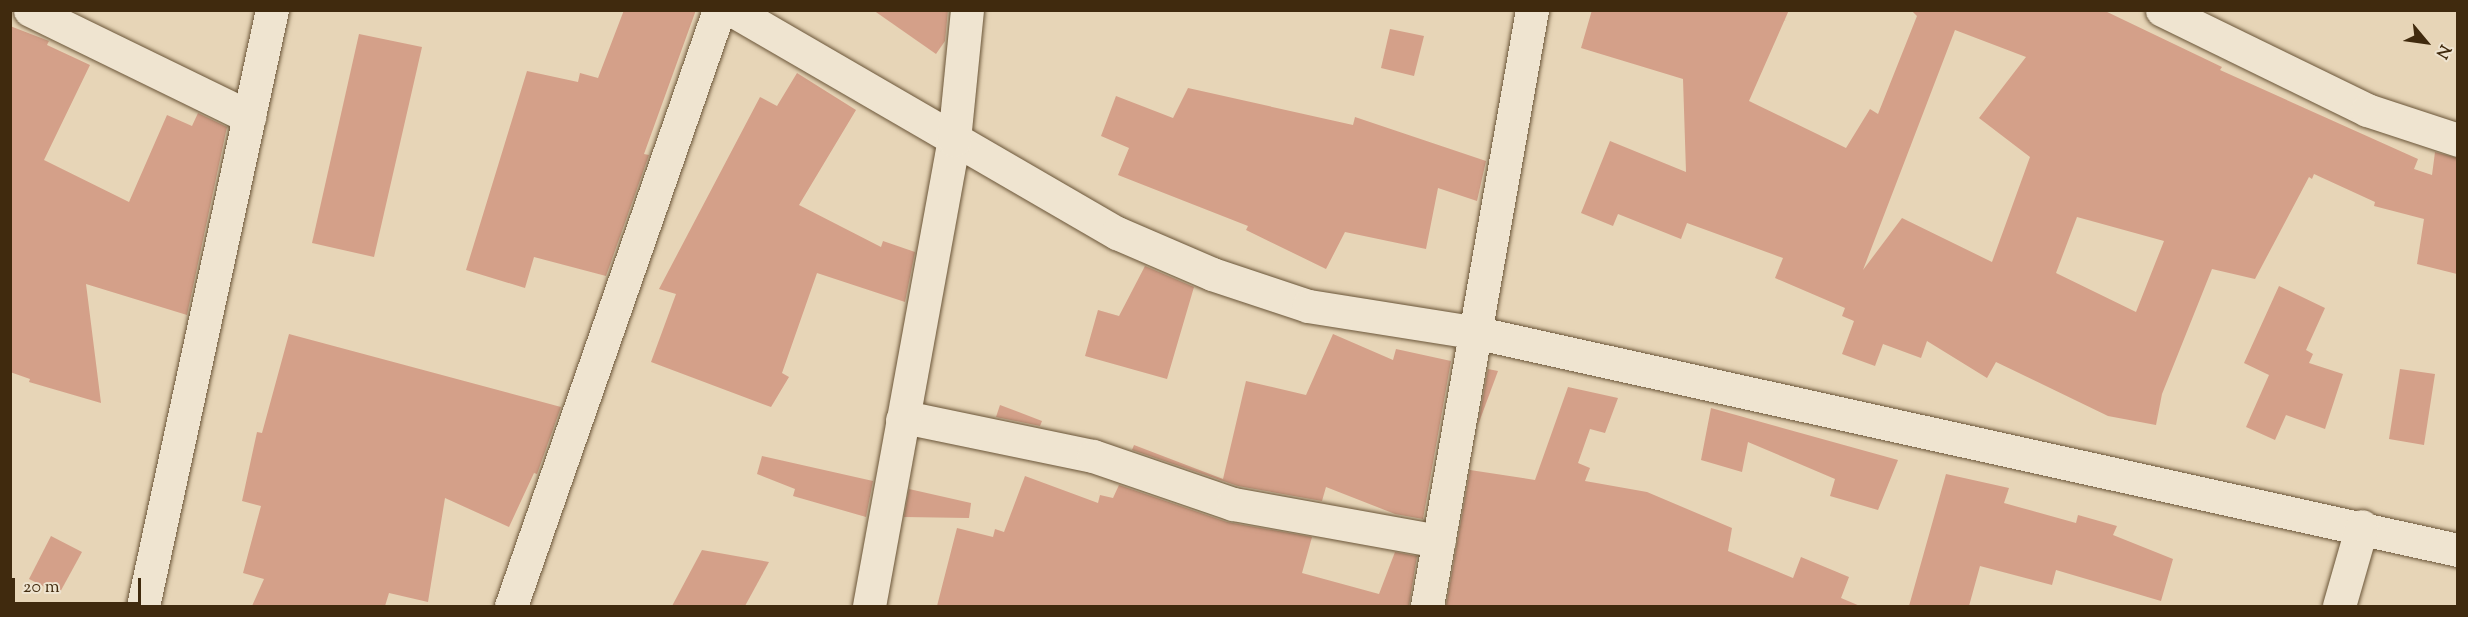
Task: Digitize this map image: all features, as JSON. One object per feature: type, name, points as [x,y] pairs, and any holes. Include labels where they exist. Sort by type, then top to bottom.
[{"type":"street","points":[[30,10],[249,117]]},
{"type":"street","points":[[143,606],[272,10]]},
{"type":"street","points":[[511,606],[719,10]]},
{"type":"street","points":[[732,10],[1117,233],[1212,274],[1308,306],[1478,333],[2362,526],[2457,550]]},
{"type":"street","points":[[868,606],[954,140],[967,10]]},
{"type":"street","points":[[1427,606],[1478,333],[1532,10]]},
{"type":"street","points":[[2162,10],[2367,110],[2457,140]]},
{"type":"street","points":[[902,420],[914,419],[1093,456],[1233,504],[1439,541]]},
{"type":"street","points":[[2339,606],[2362,526]]},
{"type":"building","points":[[624,10],[696,10],[644,154],[649,155],[606,276],[534,257],[525,288],[466,270],[527,71],[578,82],[580,73],[598,78]]},
{"type":"building","points":[[873,10],[948,10],[945,41],[936,54]]},
{"type":"building","points":[[1592,10],[1789,10],[1749,101],[1846,148],[1870,109],[1878,114],[1917,16],[1911,10],[2103,10],[2222,67],[2220,70],[2418,159],[2414,169],[2432,175],[2435,152],[2457,158],[2457,274],[2417,264],[2424,219],[2374,206],[2375,202],[2314,174],[2312,179],[2309,177],[2255,279],[2212,269],[2162,394],[2156,425],[2108,416],[1996,362],[1987,378],[1927,341],[1921,358],[1883,344],[1875,366],[1842,354],[1854,321],[1842,316],[1845,308],[1775,278],[1783,258],[1687,223],[1681,239],[1618,214],[1613,226],[1581,213],[1610,141],[1686,172],[1683,79],[1581,48]],"holes":[[[1955,30],[2026,57],[1979,118],[2030,157],[1992,262],[1902,218],[1863,270]],[[2077,217],[2164,241],[2136,312],[2056,273]]]},
{"type":"building","points":[[10,26],[49,41],[47,45],[90,65],[44,160],[129,202],[167,115],[192,126],[198,113],[227,127],[187,315],[86,284],[101,403],[29,382],[30,379],[10,372]]},
{"type":"building","points":[[1390,29],[1424,36],[1414,76],[1381,68]]},
{"type":"building","points":[[359,34],[422,47],[374,257],[312,243]]},
{"type":"building","points":[[797,73],[856,110],[799,205],[881,247],[883,241],[915,252],[905,302],[817,273],[782,373],[789,377],[771,407],[651,362],[676,294],[659,289],[760,97],[777,106]]},
{"type":"building","points":[[1188,88],[1353,125],[1355,117],[1486,161],[1477,201],[1438,188],[1426,249],[1345,232],[1326,269],[1246,230],[1248,226],[1118,175],[1129,148],[1101,136],[1116,96],[1173,118]]},
{"type":"building","points":[[1145,266],[1194,287],[1167,379],[1085,356],[1098,310],[1119,316]]},
{"type":"building","points":[[2279,286],[2325,308],[2306,350],[2313,354],[2309,363],[2343,374],[2325,429],[2286,415],[2275,440],[2246,427],[2269,375],[2244,363]]},
{"type":"building","points":[[289,334],[561,407],[537,474],[534,473],[509,527],[445,498],[428,602],[389,593],[385,606],[252,606],[264,579],[243,573],[261,506],[242,501],[257,432],[262,433]]},
{"type":"building","points":[[1333,334],[1393,360],[1396,349],[1451,361],[1423,519],[1395,514],[1326,487],[1322,501],[1238,486],[1132,450],[1134,445],[1223,479],[1246,381],[1306,395]]},
{"type":"building","points":[[1488,369],[1498,371],[1478,425]]},
{"type":"building","points":[[2400,369],[2435,374],[2424,445],[2389,439]]},
{"type":"building","points":[[1568,387],[1618,398],[1605,433],[1590,429],[1578,463],[1590,468],[1585,481],[1647,492],[1732,528],[1728,551],[1793,578],[1801,557],[1849,577],[1841,598],[1860,606],[1446,606],[1470,470],[1535,480]]},
{"type":"building","points":[[1000,405],[1042,421],[1040,426],[996,417]]},
{"type":"building","points":[[1711,408],[1898,460],[1878,510],[1830,496],[1835,479],[1748,442],[1742,472],[1701,460]]},
{"type":"building","points":[[762,456],[873,481],[866,517],[793,496],[795,489],[757,474]]},
{"type":"building","points":[[1946,474],[2009,488],[2004,503],[2076,523],[2078,515],[2117,526],[2113,535],[2173,559],[2161,601],[2056,570],[2052,585],[1980,566],[1969,606],[1909,606]]},
{"type":"building","points":[[1025,476],[1098,503],[1100,495],[1113,498],[1119,485],[1227,522],[1312,537],[1302,573],[1379,594],[1395,552],[1417,556],[1409,606],[937,606],[957,528],[993,537],[995,529],[1004,532]]},
{"type":"building","points":[[909,489],[971,503],[969,518],[904,517]]},
{"type":"building","points":[[51,536],[82,552],[59,594],[29,579]]},
{"type":"building","points":[[702,550],[769,562],[745,606],[672,606]]}]
